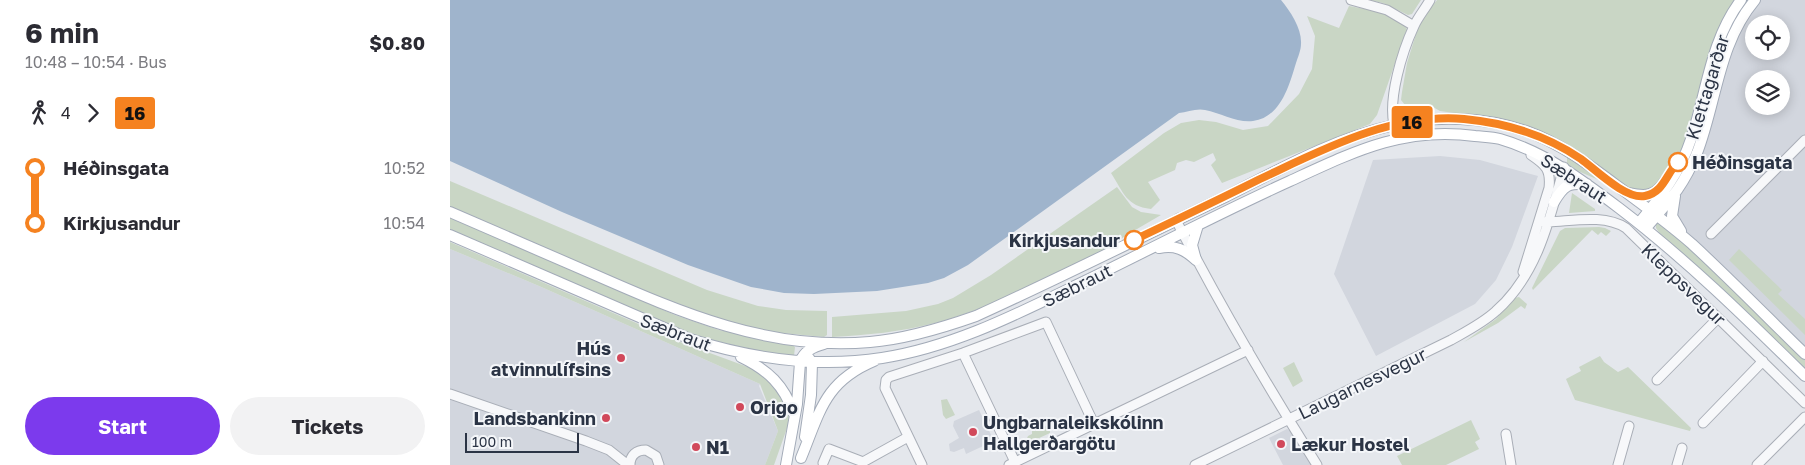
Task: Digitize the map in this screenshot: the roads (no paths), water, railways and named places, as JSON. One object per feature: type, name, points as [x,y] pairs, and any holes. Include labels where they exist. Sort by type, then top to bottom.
[{"type":"main road","name":"Klettagarðar","points":[[1642,226],[1653,213],[1684,156],[1691,140],[1715,50],[1730,16],[1742,0]]},
{"type":"main road","name":"Klettagarðar","points":[[1653,213],[1675,196],[1688,173],[1702,137],[1727,47],[1738,23],[1755,0]]},
{"type":"main road","name":"Sæbraut","points":[[450,212],[684,313],[728,327],[792,340],[827,343],[870,342],[911,335],[961,322],[1338,143],[1394,125],[1443,119],[1503,124],[1528,132],[1560,147],[1581,159],[1626,192],[1691,244],[1805,354]]},
{"type":"main road","name":"Sæbraut","points":[[450,235],[660,328],[726,351],[760,358],[800,362],[883,358],[964,336],[1056,295],[1329,163],[1373,145],[1419,134],[1458,133],[1498,138],[1564,167],[1642,226],[1698,272],[1805,376]]},
{"type":"main road","points":[[1560,147],[1564,158],[1564,167]]},
{"type":"main road","points":[[1626,192],[1642,196],[1660,189],[1675,165],[1684,156]]},
{"type":"main road","points":[[1554,202],[1566,186],[1574,183],[1588,184]]},
{"type":"main road","points":[[1675,196],[1672,216],[1675,224],[1691,244]]},
{"type":"main road","points":[[1196,260],[1192,245],[1198,225]]},
{"type":"main road","points":[[1148,250],[1177,246],[1188,252],[1196,260]]},
{"type":"main road","points":[[792,340],[798,343],[812,362],[811,395],[799,461]]},
{"type":"main road","points":[[786,465],[795,416],[800,362],[806,353],[816,346],[827,343]]},
{"type":"main road","points":[[726,351],[756,365],[774,378],[790,403],[795,416]]},
{"type":"main road","points":[[799,461],[823,405],[834,388],[849,374],[883,358]]},
{"type":"street","points":[[1351,0],[1387,10],[1414,26]]},
{"type":"street","points":[[1394,125],[1391,113],[1393,96],[1404,53],[1414,26],[1430,0]]},
{"type":"street","points":[[1711,234],[1805,140]]},
{"type":"street","name":"Laugarnesvegur","points":[[1195,465],[1451,340],[1479,324],[1497,310],[1533,263],[1544,222],[1549,188],[1549,172],[1539,160],[1519,146]]},
{"type":"street","name":"Laugarnesvegur","points":[[1544,222],[1554,202],[1564,167]]},
{"type":"street","points":[[1179,218],[1178,224],[1196,260],[1288,419],[1317,465]]},
{"type":"street","name":"Kleppsvegur","points":[[1544,222],[1604,220],[1619,223],[1805,403]]},
{"type":"street","points":[[1657,380],[1718,318]]},
{"type":"street","points":[[922,465],[885,388],[886,380],[1046,322],[1094,424]]},
{"type":"street","points":[[963,352],[1012,464],[1248,350]]},
{"type":"street","points":[[1703,423],[1763,361]]},
{"type":"street","points":[[450,394],[609,450],[636,453]]},
{"type":"street","points":[[1757,465],[1805,417]]},
{"type":"street","points":[[1618,465],[1629,426]]},
{"type":"street","points":[[1506,434],[1511,465]]},
{"type":"street","points":[[823,463],[829,449],[863,462],[908,437]]},
{"type":"street","points":[[1677,465],[1682,448]]},
{"type":"street","points":[[609,450],[629,465],[636,453],[642,450],[650,451],[658,462],[668,465]]},
{"type":"water","points":[[450,0],[1281,0],[1300,32],[1301,44],[1287,90],[1271,113],[1263,118],[1247,121],[1211,111],[1195,110],[1179,113],[968,265],[944,278],[928,283],[877,291],[814,294],[784,293],[751,287],[688,265],[562,212],[450,161]]},
{"type":"place","name":"Héðinsgata","points":[[1678,162]]},
{"type":"place","name":"Kirkjusandur","points":[[1134,240]]},
{"type":"place","name":"Hús atvinnulífsins","points":[[621,358]]},
{"type":"place","name":"Origo","points":[[740,407]]},
{"type":"place","name":"Landsbankinn","points":[[606,418]]},
{"type":"place","name":"Ungbarnaleikskólinn Hallgerðargötu","points":[[973,432]]},
{"type":"place","name":"Lækur Hostel","points":[[1281,444]]},
{"type":"place","name":"N1","points":[[696,447]]}]
